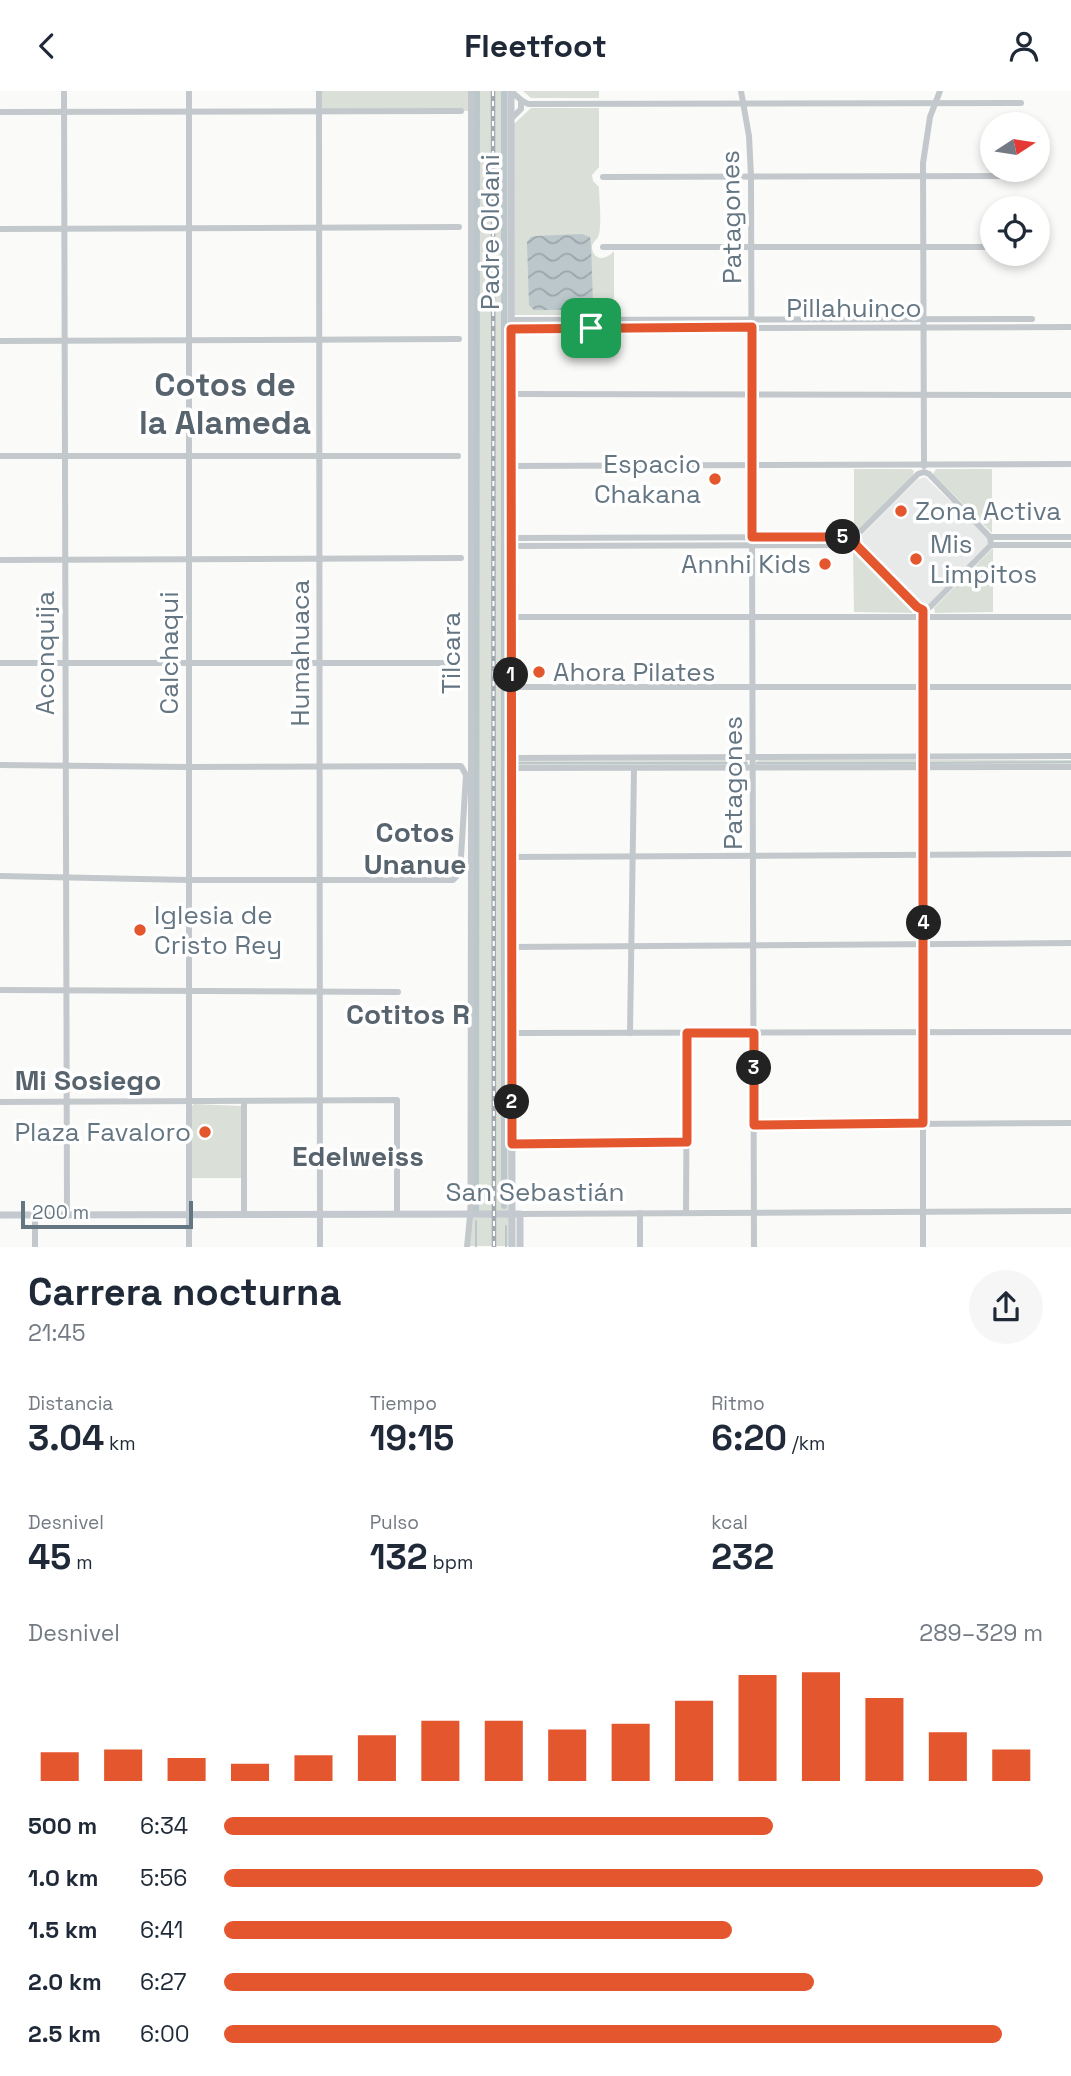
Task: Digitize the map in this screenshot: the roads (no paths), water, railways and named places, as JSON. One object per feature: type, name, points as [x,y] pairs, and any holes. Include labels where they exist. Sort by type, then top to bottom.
[{"type":"main road","name":"Padre Oldani","points":[[511,91],[512,1144],[516,1214]]},
{"type":"main road","name":"San Sebastián","points":[[0,1215],[516,1214]]},
{"type":"main road","points":[[512,1247],[516,1214]]},
{"type":"main road","points":[[516,1214],[520,1247]]},
{"type":"street","name":"Aconquija","points":[[64,91],[67,1215]]},
{"type":"street","name":"Calchaqui","points":[[189,91],[189,1247]]},
{"type":"street","name":"Humahuaca","points":[[319,91],[320,1247]]},
{"type":"street","name":"Tilcara","points":[[467,1247],[470,1214],[471,91]]},
{"type":"street","points":[[511,91],[524,102],[1021,103]]},
{"type":"street","name":"Patagones","points":[[741,91],[749,136],[752,247],[754,1247]]},
{"type":"street","points":[[940,91],[925,139],[923,176],[924,468],[990,541],[1071,545]]},
{"type":"street","points":[[511,119],[524,102]]},
{"type":"street","points":[[0,112],[461,111]]},
{"type":"street","points":[[603,177],[980,176]]},
{"type":"street","points":[[0,229],[459,227]]},
{"type":"street","points":[[603,247],[980,247]]},
{"type":"street","name":"Pillahuinco","points":[[511,325],[1032,319]]},
{"type":"street","name":"Pillahuinco","points":[[752,323],[923,328],[1071,327]]},
{"type":"street","points":[[0,341],[459,339]]},
{"type":"street","points":[[511,394],[1071,395]]},
{"type":"street","points":[[0,456],[458,456]]},
{"type":"street","points":[[511,466],[752,465],[924,468],[1071,464]]},
{"type":"street","points":[[511,542],[855,541],[924,468]]},
{"type":"street","points":[[923,613],[990,541],[1071,537]]},
{"type":"street","points":[[855,541],[923,613],[923,1247]]},
{"type":"street","points":[[0,560],[461,558]]},
{"type":"street","points":[[511,617],[751,617],[923,613],[1071,617]]},
{"type":"street","points":[[0,663],[459,663]]},
{"type":"street","points":[[511,687],[1071,687]]},
{"type":"street","points":[[511,758],[1071,756]]},
{"type":"street","points":[[0,765],[461,766],[466,775],[460,873],[453,880],[188,880],[0,876]]},
{"type":"street","points":[[512,768],[1071,767]]},
{"type":"street","points":[[630,1033],[634,768]]},
{"type":"street","points":[[512,857],[1071,854]]},
{"type":"street","points":[[512,947],[1071,943]]},
{"type":"street","points":[[0,990],[398,992]]},
{"type":"street","points":[[512,1033],[1071,1032]]},
{"type":"street","points":[[686,1213],[687,1033]]},
{"type":"street","points":[[0,1102],[397,1100],[397,1214]]},
{"type":"street","points":[[244,1101],[244,1214]]},
{"type":"street","points":[[754,1125],[1071,1123]]},
{"type":"street","points":[[512,1144],[687,1142]]},
{"type":"street","name":"San Sebastián","points":[[516,1214],[1071,1211]]},
{"type":"street","points":[[640,1213],[640,1247]]},
{"type":"street","points":[[35,1215],[35,1247]]},
{"type":"water","points":[[582,234],[590,237],[591,244],[593,303],[590,310],[534,310],[529,305],[527,242],[536,236]]},
{"type":"waterway","points":[[476,1210],[477,91]]},
{"type":"waterway","points":[[504,91],[504,540]]},
{"type":"waterway","points":[[504,544],[504,764]]},
{"type":"waterway","points":[[929,763],[1071,762]]},
{"type":"waterway","points":[[517,763],[747,763]]},
{"type":"waterway","points":[[757,763],[919,763]]},
{"type":"waterway","points":[[504,768],[504,1206]]},
{"type":"waterway","points":[[476,1221],[476,1247]]},
{"type":"waterway","points":[[506,1226],[506,1247]]},
{"type":"railway","points":[[493,91],[494,1247]]},
{"type":"place","name":"Espacio Chakana","points":[[715,479]]},
{"type":"place","name":"Zona Activa","points":[[901,511]]},
{"type":"place","name":"Mis Limpitos","points":[[916,559]]},
{"type":"place","name":"Annhi Kids","points":[[825,564]]},
{"type":"place","name":"Ahora Pilates","points":[[539,672]]},
{"type":"place","name":"Iglesia de Cristo Rey","points":[[140,930]]},
{"type":"place","name":"Plaza Favaloro","points":[[205,1132]]},
{"type":"district","name":"Cotos de la Alameda","points":[[225,404]]},
{"type":"district","name":"Cotos Unanue","points":[[415,848]]},
{"type":"district","name":"Cotitos R","points":[[408,1014]]},
{"type":"district","name":"Mi Sosiego","points":[[88,1080]]},
{"type":"district","name":"Edelweiss","points":[[358,1156]]}]
